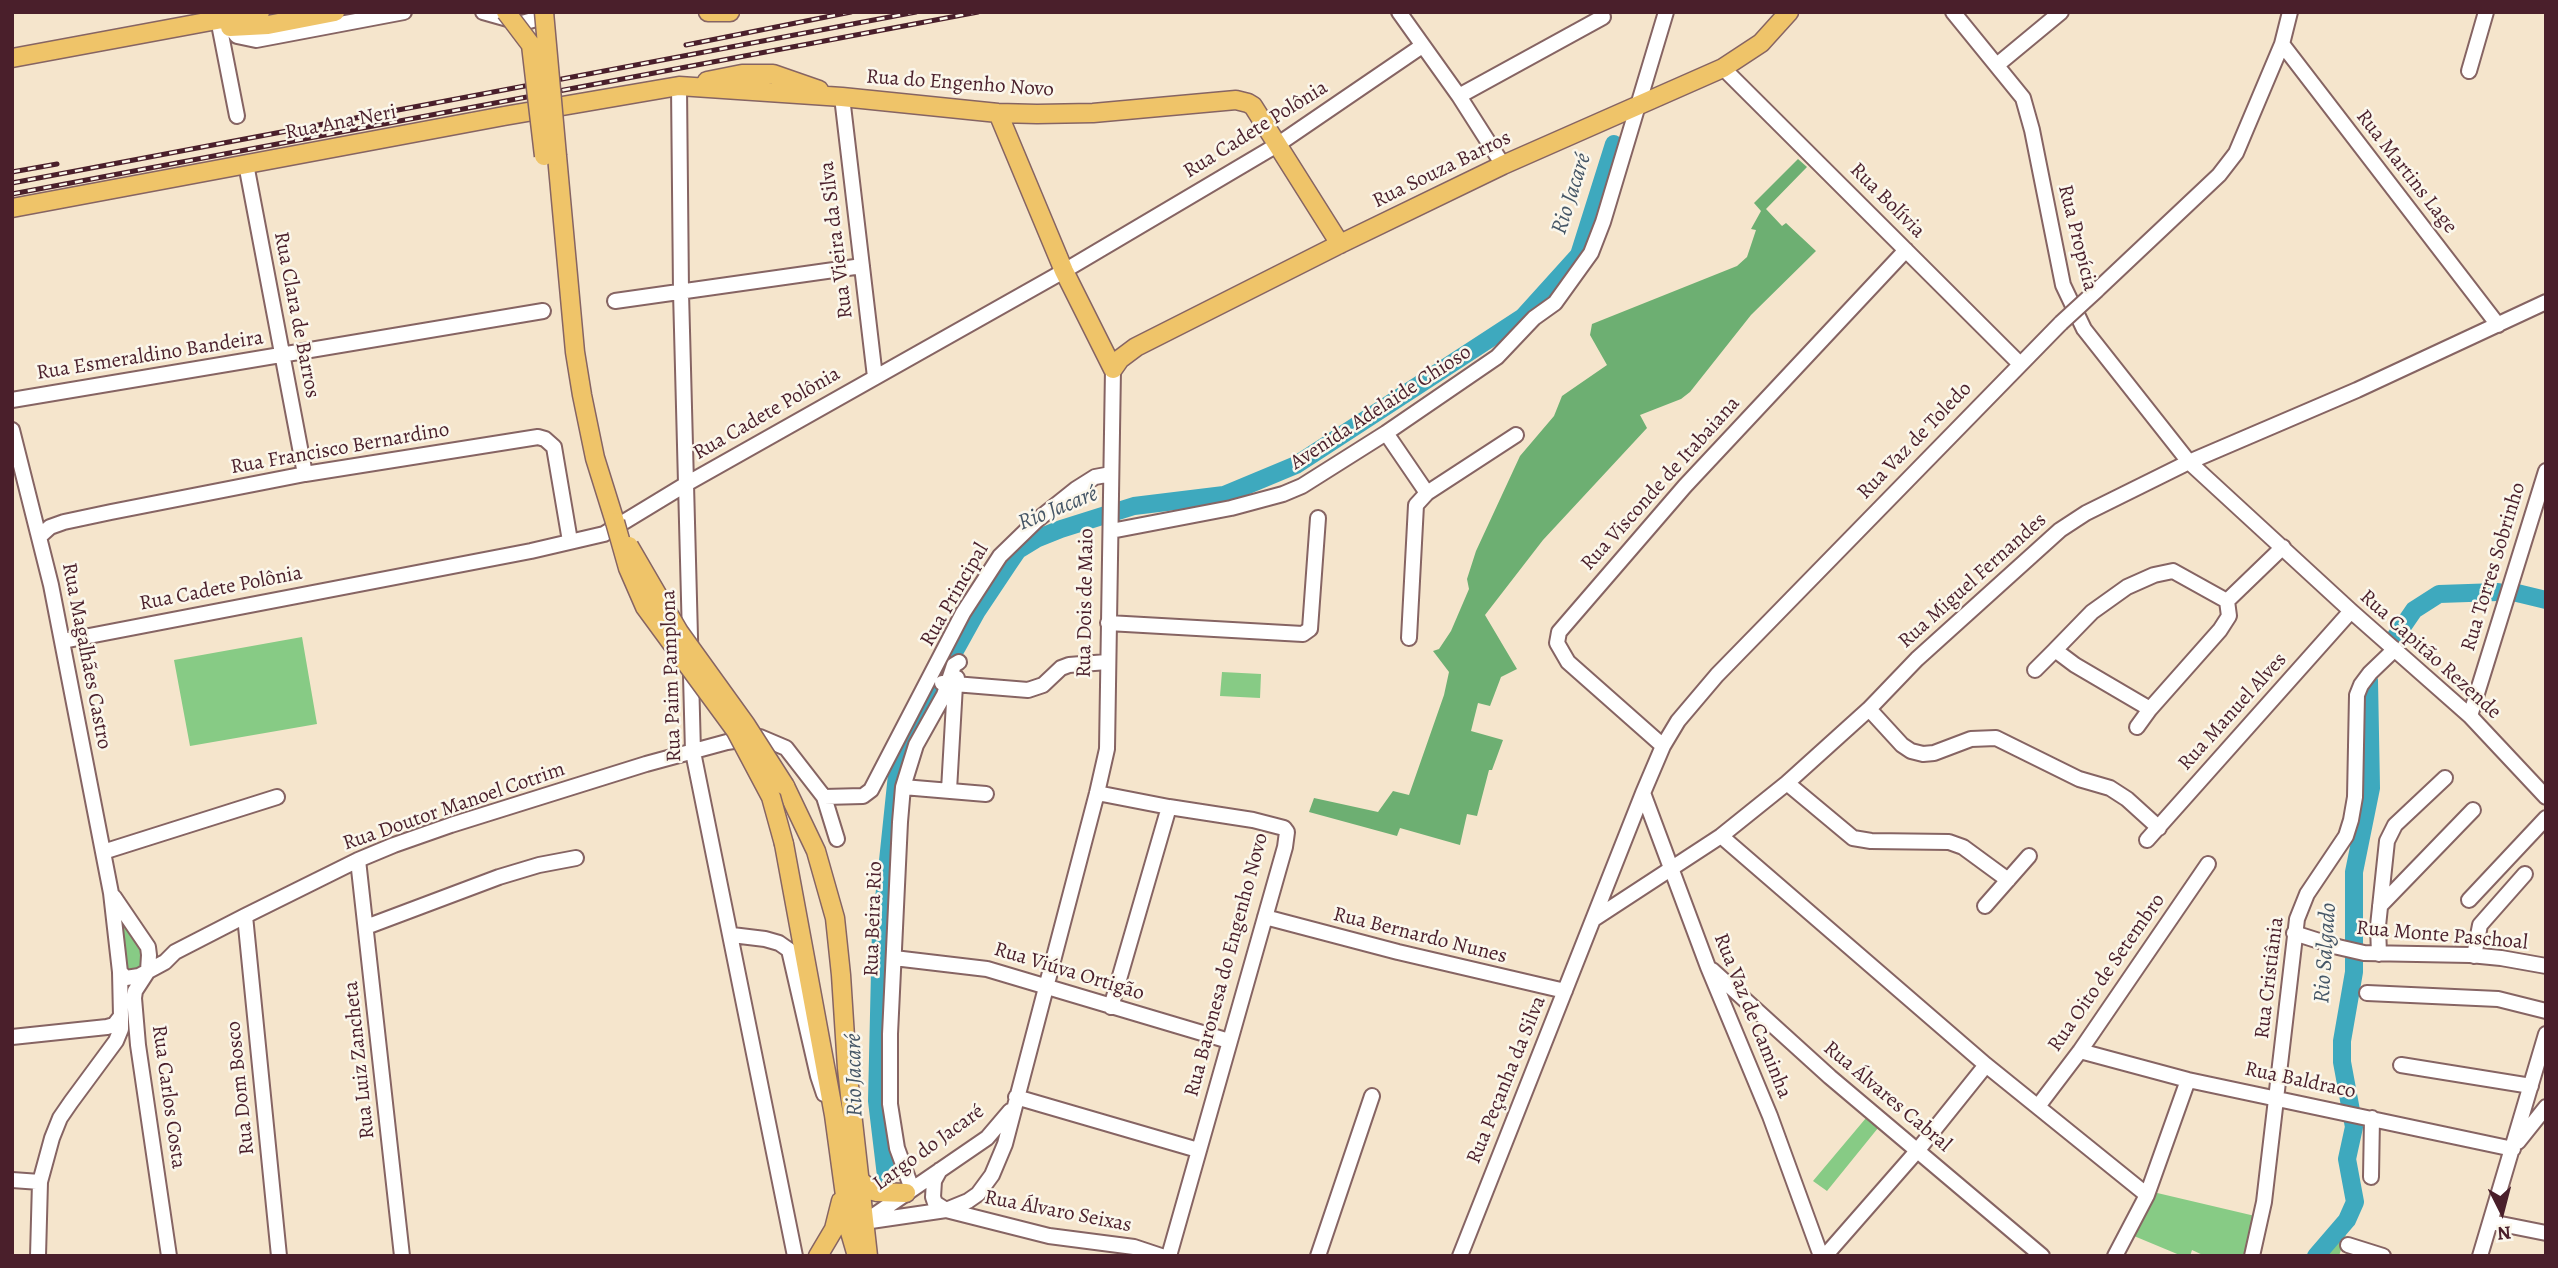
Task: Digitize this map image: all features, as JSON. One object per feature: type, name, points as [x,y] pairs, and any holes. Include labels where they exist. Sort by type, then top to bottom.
[{"type":"main road","points":[[12,58],[221,20],[335,12]]},
{"type":"main road","points":[[506,12],[531,45]]},
{"type":"main road","points":[[527,12],[550,156]]},
{"type":"main road","points":[[545,12],[553,201],[564,237],[575,352],[595,458],[628,568],[645,607],[736,731],[771,797],[784,844],[834,1115],[852,1181],[837,1221],[819,1256]]},
{"type":"main road","points":[[710,12],[730,12]]},
{"type":"main road","name":"Rua Souza Barros","points":[[1113,369],[1120,359],[1136,347],[1340,244],[1503,165],[1723,68],[1761,43],[1789,12]]},
{"type":"main road","name":"Rua do Engenho Novo","points":[[684,86],[742,74],[773,74],[839,97],[998,113],[1094,113],[1236,100],[1252,106],[1340,244]]},
{"type":"main road","name":"Rua Ana Neri","points":[[12,208],[559,106],[684,86]]},
{"type":"main road","name":"Rua Dois de Maio","points":[[998,113],[1065,271],[1113,369]]},
{"type":"main road","points":[[615,522],[679,632],[746,725],[785,786],[816,851],[835,918],[840,964],[857,1256]]},
{"type":"main road","points":[[852,1181],[870,1190],[909,1191]]},
{"type":"main road","points":[[819,1256],[857,1227]]},
{"type":"main road","points":[[857,1227],[868,1256]]},
{"type":"street","points":[[221,20],[237,36],[256,40],[404,12]]},
{"type":"street","points":[[483,12],[522,23],[540,18],[545,12]]},
{"type":"street","points":[[1399,12],[1459,96],[1503,165]]},
{"type":"street","name":"Avenida Adelaide Chioso","points":[[1111,526],[1231,508],[1283,494],[1324,473],[1497,357],[1534,318],[1555,303],[1591,253],[1603,222],[1665,12]]},
{"type":"street","name":"Rua Propícia","points":[[1953,12],[2023,98],[2032,130],[2063,285],[2084,329],[2189,461]]},
{"type":"street","points":[[1997,65],[2061,12]]},
{"type":"street","name":"Rua Vaz de Toledo","points":[[1594,919],[1663,746],[1691,705],[1717,674],[2061,323],[2220,175],[2236,153],[2282,44],[2290,12]]},
{"type":"street","points":[[2469,71],[2486,12]]},
{"type":"street","points":[[1459,96],[1603,17]]},
{"type":"street","points":[[221,20],[237,116]]},
{"type":"street","name":"Rua Martins Lage","points":[[2282,44],[2498,325]]},
{"type":"street","name":"Rua Cadete Polônia","points":[[63,641],[531,551],[604,534],[688,483],[1065,271],[1277,145],[1422,46]]},
{"type":"street","name":"Rua Bolívia","points":[[1723,68],[2021,364]]},
{"type":"street","name":"Rua Paim Pamplona","points":[[684,86],[681,292],[693,752],[795,1256]]},
{"type":"street","name":"Rua Vieira da Silva","points":[[839,97],[875,377]]},
{"type":"street","name":"Rua Clara de Barros","points":[[246,164],[305,474]]},
{"type":"street","name":"Rua Visconde de Itabaiana","points":[[1663,746],[1568,662],[1557,643],[1559,632],[1685,485],[1906,250]]},
{"type":"street","points":[[615,301],[862,266]]},
{"type":"street","name":"Rua Miguel Fernandes","points":[[1594,919],[1721,836],[1787,783],[1869,709],[1917,659],[2060,530],[2086,513],[2189,461],[2357,390],[2546,302]]},
{"type":"street","name":"Rua Esmeraldino Bandeira","points":[[12,400],[543,311]]},
{"type":"street","name":"Rua Dois de Maio","points":[[1014,1102],[1107,748],[1113,369]]},
{"type":"street","name":"Rua Magalhães Castro","points":[[12,430],[40,536],[111,893],[121,919],[121,1029],[116,1041],[60,1118],[52,1138],[40,1182],[38,1256]]},
{"type":"street","points":[[1386,433],[1427,493]]},
{"type":"street","points":[[1409,638],[1415,510],[1420,500],[1516,435]]},
{"type":"street","name":"Rua Francisco Bernardino","points":[[40,536],[50,527],[64,522],[305,474],[538,437],[554,447],[570,541]]},
{"type":"street","name":"Rua Capitão Rezende","points":[[2189,461],[2351,611],[2470,716],[2546,797]]},
{"type":"street","name":"Rua Torres Sobrinho","points":[[2470,716],[2546,471]]},
{"type":"street","name":"Rua Principal","points":[[824,797],[863,796],[871,790],[894,746],[943,683],[963,613],[1009,545],[1082,484],[1095,477],[1111,474]]},
{"type":"street","points":[[1108,623],[1303,634],[1310,629],[1318,518]]},
{"type":"street","points":[[2227,601],[2283,547]]},
{"type":"street","points":[[2035,670],[2105,602],[2127,587],[2162,572],[2179,573],[2227,601],[2227,622],[2137,727]]},
{"type":"street","name":"Rua Manuel Alves","points":[[2147,840],[2351,611]]},
{"type":"street","points":[[691,623],[704,655],[760,737],[786,748],[824,797],[837,839]]},
{"type":"street","name":"Rua Cristiânia","points":[[2252,1256],[2264,1202],[2294,933],[2307,894],[2346,836],[2351,820],[2355,797],[2357,695],[2370,673],[2395,649]]},
{"type":"street","points":[[2055,650],[2075,665],[2150,709]]},
{"type":"street","points":[[943,683],[962,666],[959,662]]},
{"type":"street","points":[[943,683],[1028,690],[1043,685],[1060,668],[1107,662]]},
{"type":"street","points":[[943,683],[949,790]]},
{"type":"street","name":"Rua Beira Rio","points":[[909,1191],[897,1148],[890,1104],[903,787],[916,745],[943,683]]},
{"type":"street","points":[[1869,709],[1902,745],[1911,751],[1934,753],[1971,739],[1996,738],[2079,779],[2110,788],[2127,799],[2159,828]]},
{"type":"street","name":"Rua Doutor Manoel Cotrim","points":[[148,971],[176,952],[358,860],[451,825],[646,764],[727,742],[760,737]]},
{"type":"street","points":[[2379,954],[2378,926],[2385,845],[2395,825],[2445,778]]},
{"type":"street","points":[[1787,783],[1853,838],[1871,841],[1949,842],[1963,848],[2008,880]]},
{"type":"street","points":[[903,787],[986,794]]},
{"type":"street","name":"Rua Baronesa do Engenho Novo","points":[[1097,793],[1253,820],[1284,828],[1287,836],[1169,1256]]},
{"type":"street","name":"Rua Vaz de Caminha","points":[[1643,793],[1708,967],[1770,1116],[1823,1256]]},
{"type":"street","points":[[103,852],[277,797]]},
{"type":"street","points":[[1111,1007],[1169,807]]},
{"type":"street","points":[[2380,906],[2473,810]]},
{"type":"street","points":[[2469,900],[2546,817]]},
{"type":"street","points":[[1721,836],[1986,1065],[2039,1105],[2147,1195]]},
{"type":"street","points":[[1985,906],[2029,856]]},
{"type":"street","points":[[366,927],[499,877],[576,858]]},
{"type":"street","name":"Rua Luiz Zancheta","points":[[358,860],[402,1256]]},
{"type":"street","name":"Rua Oito de Setembro","points":[[2039,1105],[2080,1051],[2208,864]]},
{"type":"street","points":[[2474,956],[2480,925],[2525,874]]},
{"type":"street","name":"Rua Dom Bosco","points":[[245,916],[279,1256]]},
{"type":"street","name":"Rua Bernardo Nunes","points":[[1265,918],[1386,950],[1565,991]]},
{"type":"street","name":"Rua Magalhães Castro","points":[[121,919],[148,947]]},
{"type":"street","name":"Rua Peçanha da Silva","points":[[1460,1256],[1594,919]]},
{"type":"street","name":"Rua Monte Paschoal","points":[[2294,933],[2364,953],[2474,956],[2546,966]]},
{"type":"street","points":[[732,936],[765,939],[779,943],[789,950],[818,1076],[834,1115]]},
{"type":"street","points":[[148,947],[158,952],[176,952]]},
{"type":"street","name":"Rua Carlos Costa","points":[[148,947],[148,971],[135,991],[134,998],[138,1045],[169,1256]]},
{"type":"street","name":"Rua Viúva Ortigão","points":[[894,958],[987,969],[1229,1041]]},
{"type":"street","name":"Rua Álvares Cabral","points":[[1708,967],[1812,1062],[2042,1256]]},
{"type":"street","points":[[120,972],[126,978],[133,979],[148,971]]},
{"type":"street","points":[[2367,993],[2498,999],[2546,1011]]},
{"type":"street","points":[[12,1037],[88,1031],[114,1025],[121,1016]]},
{"type":"street","points":[[88,1031],[104,1041],[105,1055]]},
{"type":"street","points":[[2480,1256],[2537,1082],[2546,1034]]},
{"type":"street","points":[[116,1041],[129,1038],[138,1045]]},
{"type":"street","name":"Rua Baldraco","points":[[2080,1051],[2188,1080],[2513,1149]]},
{"type":"street","points":[[1823,1256],[1917,1151],[1986,1065]]},
{"type":"street","points":[[2401,1065],[2537,1082]]},
{"type":"street","points":[[2115,1256],[2147,1195],[2188,1080]]},
{"type":"street","points":[[1318,1256],[1372,1096]]},
{"type":"street","points":[[1014,1102],[1198,1150]]},
{"type":"street","name":"Largo do Jacaré","points":[[857,1227],[972,1149],[995,1130],[1014,1102]]},
{"type":"street","name":"Largo do Jacaré","points":[[857,1227],[946,1210],[960,1206],[978,1194],[992,1175],[1005,1144],[1014,1102]]},
{"type":"street","points":[[2513,1149],[2546,1107]]},
{"type":"street","points":[[2370,1117],[2371,1177]]},
{"type":"street","points":[[972,1149],[986,1153],[991,1158],[992,1175]]},
{"type":"street","points":[[940,1170],[934,1181],[933,1197],[935,1203],[946,1210]]},
{"type":"street","points":[[12,1180],[40,1182]]},
{"type":"street","name":"Rua Álvaro Seixas","points":[[946,1210],[1049,1236],[1134,1247],[1161,1256]]},
{"type":"street","points":[[2491,1222],[2546,1233]]},
{"type":"street","points":[[2348,1244],[2383,1256]]},
{"type":"green space","points":[[1798,159],[1807,167],[1766,209],[1782,226],[1786,223],[1816,251],[1751,315],[1690,392],[1681,399],[1640,415],[1647,428],[1543,540],[1485,615],[1517,669],[1501,677],[1490,706],[1478,703],[1471,731],[1503,740],[1492,770],[1489,770],[1477,816],[1467,814],[1460,845],[1400,828],[1397,836],[1309,812],[1314,798],[1378,812],[1393,791],[1409,795],[1444,695],[1449,672],[1433,651],[1439,649],[1451,631],[1469,589],[1467,579],[1476,551],[1520,456],[1554,416],[1562,396],[1607,365],[1590,335],[1592,324],[1737,266],[1747,257],[1756,230],[1751,229],[1761,211],[1754,203]]},
{"type":"green space","points":[[302,637],[317,724],[190,746],[174,660]]},
{"type":"green space","points":[[1222,672],[1261,674],[1260,698],[1220,696]]},
{"type":"green space","points":[[125,924],[146,957],[144,968],[133,972],[127,969],[125,963],[122,925]]},
{"type":"green space","points":[[1866,1118],[1878,1128],[1827,1191],[1813,1181]]},
{"type":"green space","points":[[2349,1122],[2355,1123],[2349,1162],[2356,1194],[2363,1196],[2352,1223],[2350,1222],[2339,1256],[2311,1256],[2328,1231],[2332,1232],[2351,1206],[2342,1162]]},
{"type":"green space","points":[[2153,1192],[2255,1216],[2243,1256],[2205,1256],[2192,1250],[2190,1256],[2182,1256],[2134,1236]]},
{"type":"waterway","name":"Rio Jacaré","points":[[886,1176],[877,1101],[881,928],[898,765],[921,712],[977,611],[1018,550],[1061,529],[1134,506],[1224,495],[1296,465],[1523,317],[1579,255],[1614,144]]},
{"type":"waterway","name":"Rio Salgado","points":[[2392,642],[2414,610],[2439,594],[2498,592]]},
{"type":"waterway","name":"Rio Salgado","points":[[2517,593],[2546,600]]},
{"type":"waterway","name":"Rio Salgado","points":[[2316,1256],[2347,1220],[2355,1202],[2347,1159],[2354,1127],[2342,1062],[2342,1041],[2354,972],[2354,872],[2371,788],[2369,680]]},
{"type":"railway","points":[[686,45],[851,12]]},
{"type":"railway","points":[[12,183],[916,12]]},
{"type":"railway","points":[[12,194],[978,12]]},
{"type":"railway","points":[[12,172],[57,164]]}]
